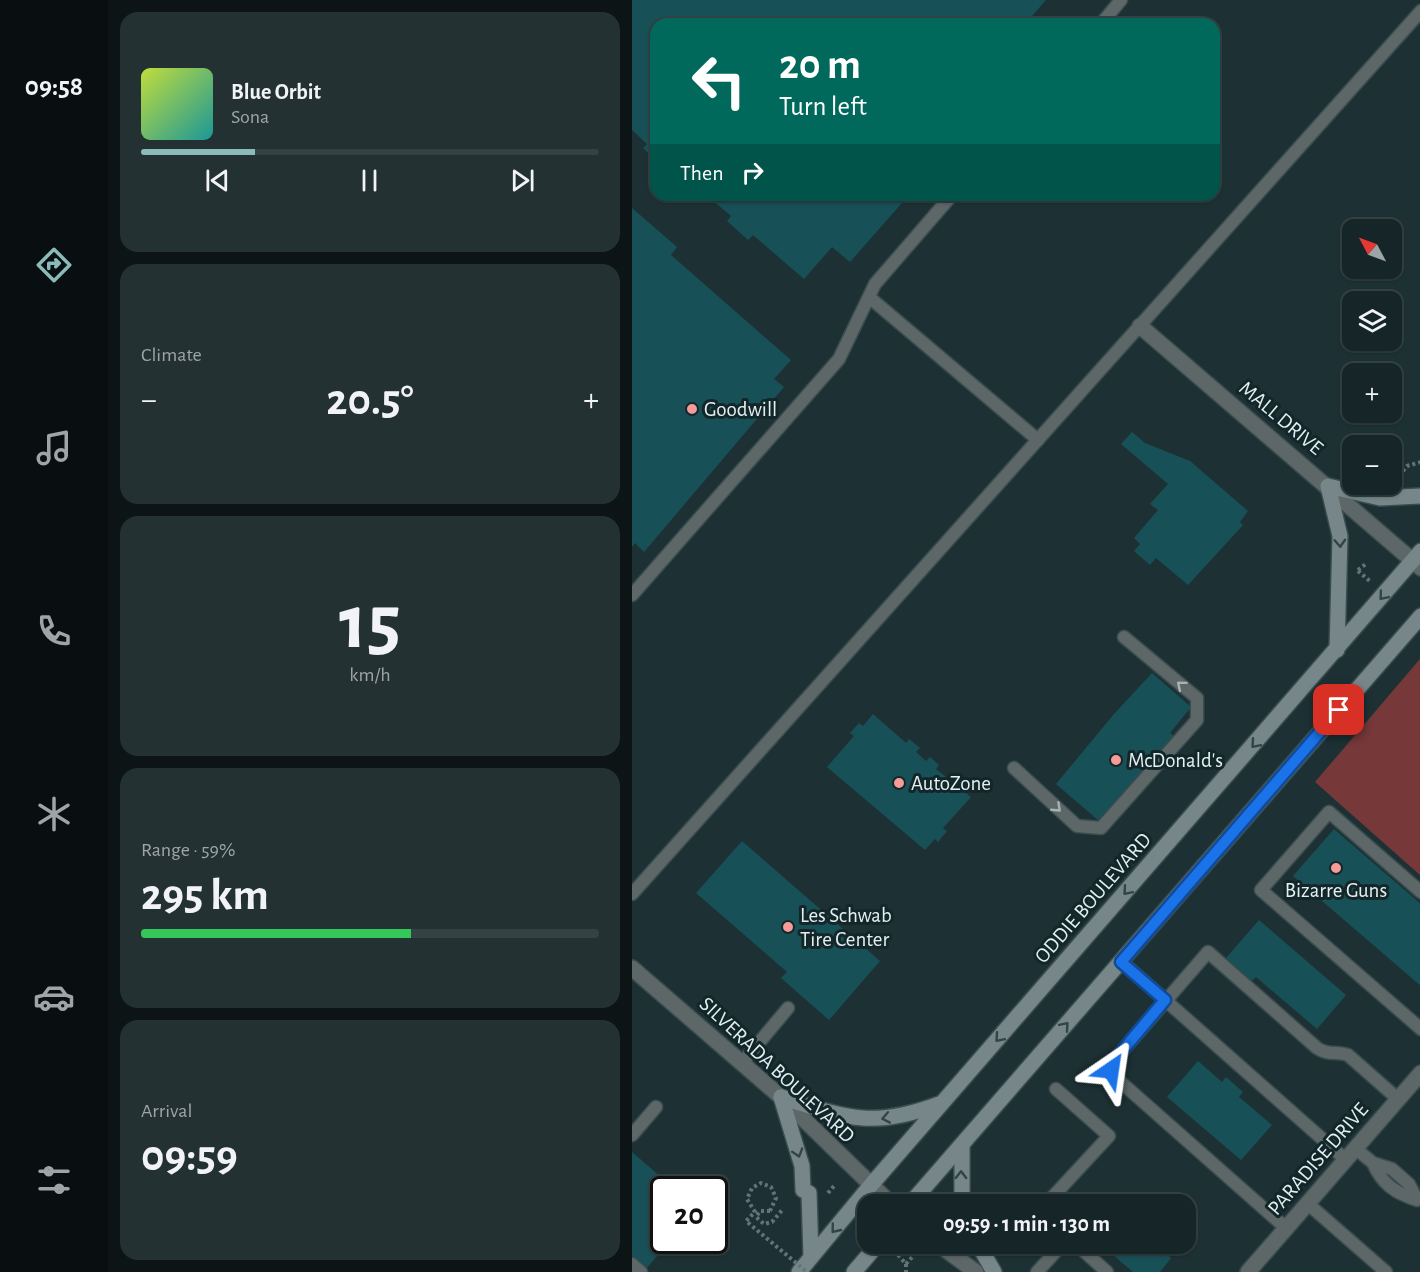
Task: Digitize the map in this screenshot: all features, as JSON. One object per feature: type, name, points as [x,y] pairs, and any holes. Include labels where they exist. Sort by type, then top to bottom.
[{"type":"main road","points":[[1337,650],[1340,536],[1328,486],[1380,498],[1421,496]]},
{"type":"main road","name":"ODDIE BOULEVARD","points":[[799,1272],[809,1265],[871,1185],[942,1103],[1418,560]]},
{"type":"main road","points":[[919,1194],[1421,616]]},
{"type":"main road","points":[[781,1097],[834,1114],[868,1120],[916,1113],[942,1103]]},
{"type":"main road","points":[[781,1097],[802,1166],[803,1190],[809,1193],[809,1265]]},
{"type":"main road","points":[[962,1145],[962,1194]]},
{"type":"main road","points":[[854,1272],[869,1254]]},
{"type":"main road","points":[[984,1254],[994,1272]]},
{"type":"street","name":"MALL DRIVE","points":[[1140,326],[1418,560]]},
{"type":"street","name":"SILVERADA BOULEVARD","points":[[632,968],[781,1097],[881,1194]]},
{"type":"street","name":"PARADISE DRIVE","points":[[1248,1272],[1421,1073]]},
{"type":"street","points":[[952,1254],[976,1272]]},
{"type":"lane","points":[[1106,18],[1121,0]]},
{"type":"lane","points":[[632,894],[1421,11]]},
{"type":"lane","points":[[632,596],[839,359],[875,284],[947,201]]},
{"type":"lane","points":[[869,297],[1038,440]]},
{"type":"lane","points":[[1014,768],[1077,826],[1101,828],[1197,720],[1197,698],[1124,637]]},
{"type":"lane","points":[[1421,892],[1329,812],[1262,890],[1421,1029]]},
{"type":"lane","points":[[1286,1228],[1115,1077],[1111,1070],[1111,1064],[1165,1000],[1208,952],[1317,1048],[1324,1053],[1340,1052],[1348,1056],[1398,1099]]},
{"type":"lane","points":[[1121,962],[1350,1154],[1373,1163],[1379,1178],[1394,1191],[1419,1200]]},
{"type":"lane","points":[[742,1063],[788,1008]]},
{"type":"lane","points":[[1055,1194],[1109,1136],[1056,1089]]},
{"type":"lane","points":[[632,1135],[656,1107]]},
{"type":"lane","points":[[1307,1203],[1386,1272]]},
{"type":"lane","points":[[1037,1272],[1054,1254]]},
{"type":"lane","points":[[1087,1254],[1107,1272]]},
{"type":"lane","points":[[632,1264],[641,1272]]},
{"type":"path","points":[[1403,471],[1407,466],[1421,462]]},
{"type":"path","points":[[1358,570],[1370,582]]},
{"type":"path","points":[[783,1209],[772,1222],[764,1224],[756,1217],[760,1211],[770,1211],[776,1198],[771,1187],[761,1183],[752,1188],[747,1199],[755,1212],[746,1221],[809,1265]]},
{"type":"path","points":[[828,1193],[834,1186]]},
{"type":"path","points":[[898,1255],[906,1264],[906,1272]]},
{"type":"path","points":[[906,1264],[914,1255]]},
{"type":"shaded area","points":[[1420,659],[1420,875],[1315,782]]},
{"type":"building","points":[[632,0],[1046,0],[1030,18],[650,18],[650,154],[643,148],[647,144],[632,130]]},
{"type":"building","points":[[713,201],[904,201],[850,262],[832,247],[804,279],[753,235],[748,240],[727,221],[731,216]]},
{"type":"building","points":[[632,208],[677,247],[671,255],[791,360],[774,379],[784,387],[644,552],[635,543],[632,547]]},
{"type":"building","points":[[1132,432],[1145,443],[1190,461],[1248,511],[1240,522],[1243,525],[1188,585],[1156,558],[1150,565],[1134,551],[1140,544],[1134,538],[1158,510],[1150,504],[1168,484],[1121,444]]},
{"type":"building","name":"McDonald's","points":[[1152,673],[1191,707],[1170,733],[1175,737],[1098,820],[1056,784],[1114,714]]},
{"type":"building","name":"AutoZone","points":[[873,714],[906,743],[909,739],[920,748],[916,752],[926,761],[930,757],[939,765],[936,769],[971,797],[943,828],[947,831],[938,842],[935,839],[925,850],[827,767],[854,736],[850,733],[859,723],[863,726]]},
{"type":"building","points":[[1334,829],[1421,904],[1421,986],[1293,876]]},
{"type":"building","name":"Les Schwab Tire Center","points":[[742,841],[880,961],[829,1020],[781,978],[787,972],[696,893]]},
{"type":"building","points":[[1259,920],[1346,995],[1317,1029],[1256,977],[1252,981],[1226,958]]},
{"type":"building","points":[[1198,1061],[1222,1082],[1226,1077],[1243,1092],[1239,1097],[1272,1125],[1241,1160],[1167,1097]]},
{"type":"building","points":[[632,1152],[660,1176],[650,1176],[650,1254],[659,1254],[645,1270],[632,1259]]},
{"type":"building","points":[[1112,1254],[1167,1254],[1171,1258],[1160,1272],[1133,1272]]},
{"type":"place","name":"Goodwill","points":[[692,409]]},
{"type":"place","name":"McDonald's","points":[[1116,760]]},
{"type":"place","name":"AutoZone","points":[[899,783]]},
{"type":"place","name":"Bizarre Guns","points":[[1336,868]]},
{"type":"place","name":"Les Schwab Tire Center","points":[[788,927]]},
{"type":"route","points":[[1111,1070],[1111,1064],[1165,1000],[1121,962],[1339,710]]}]
